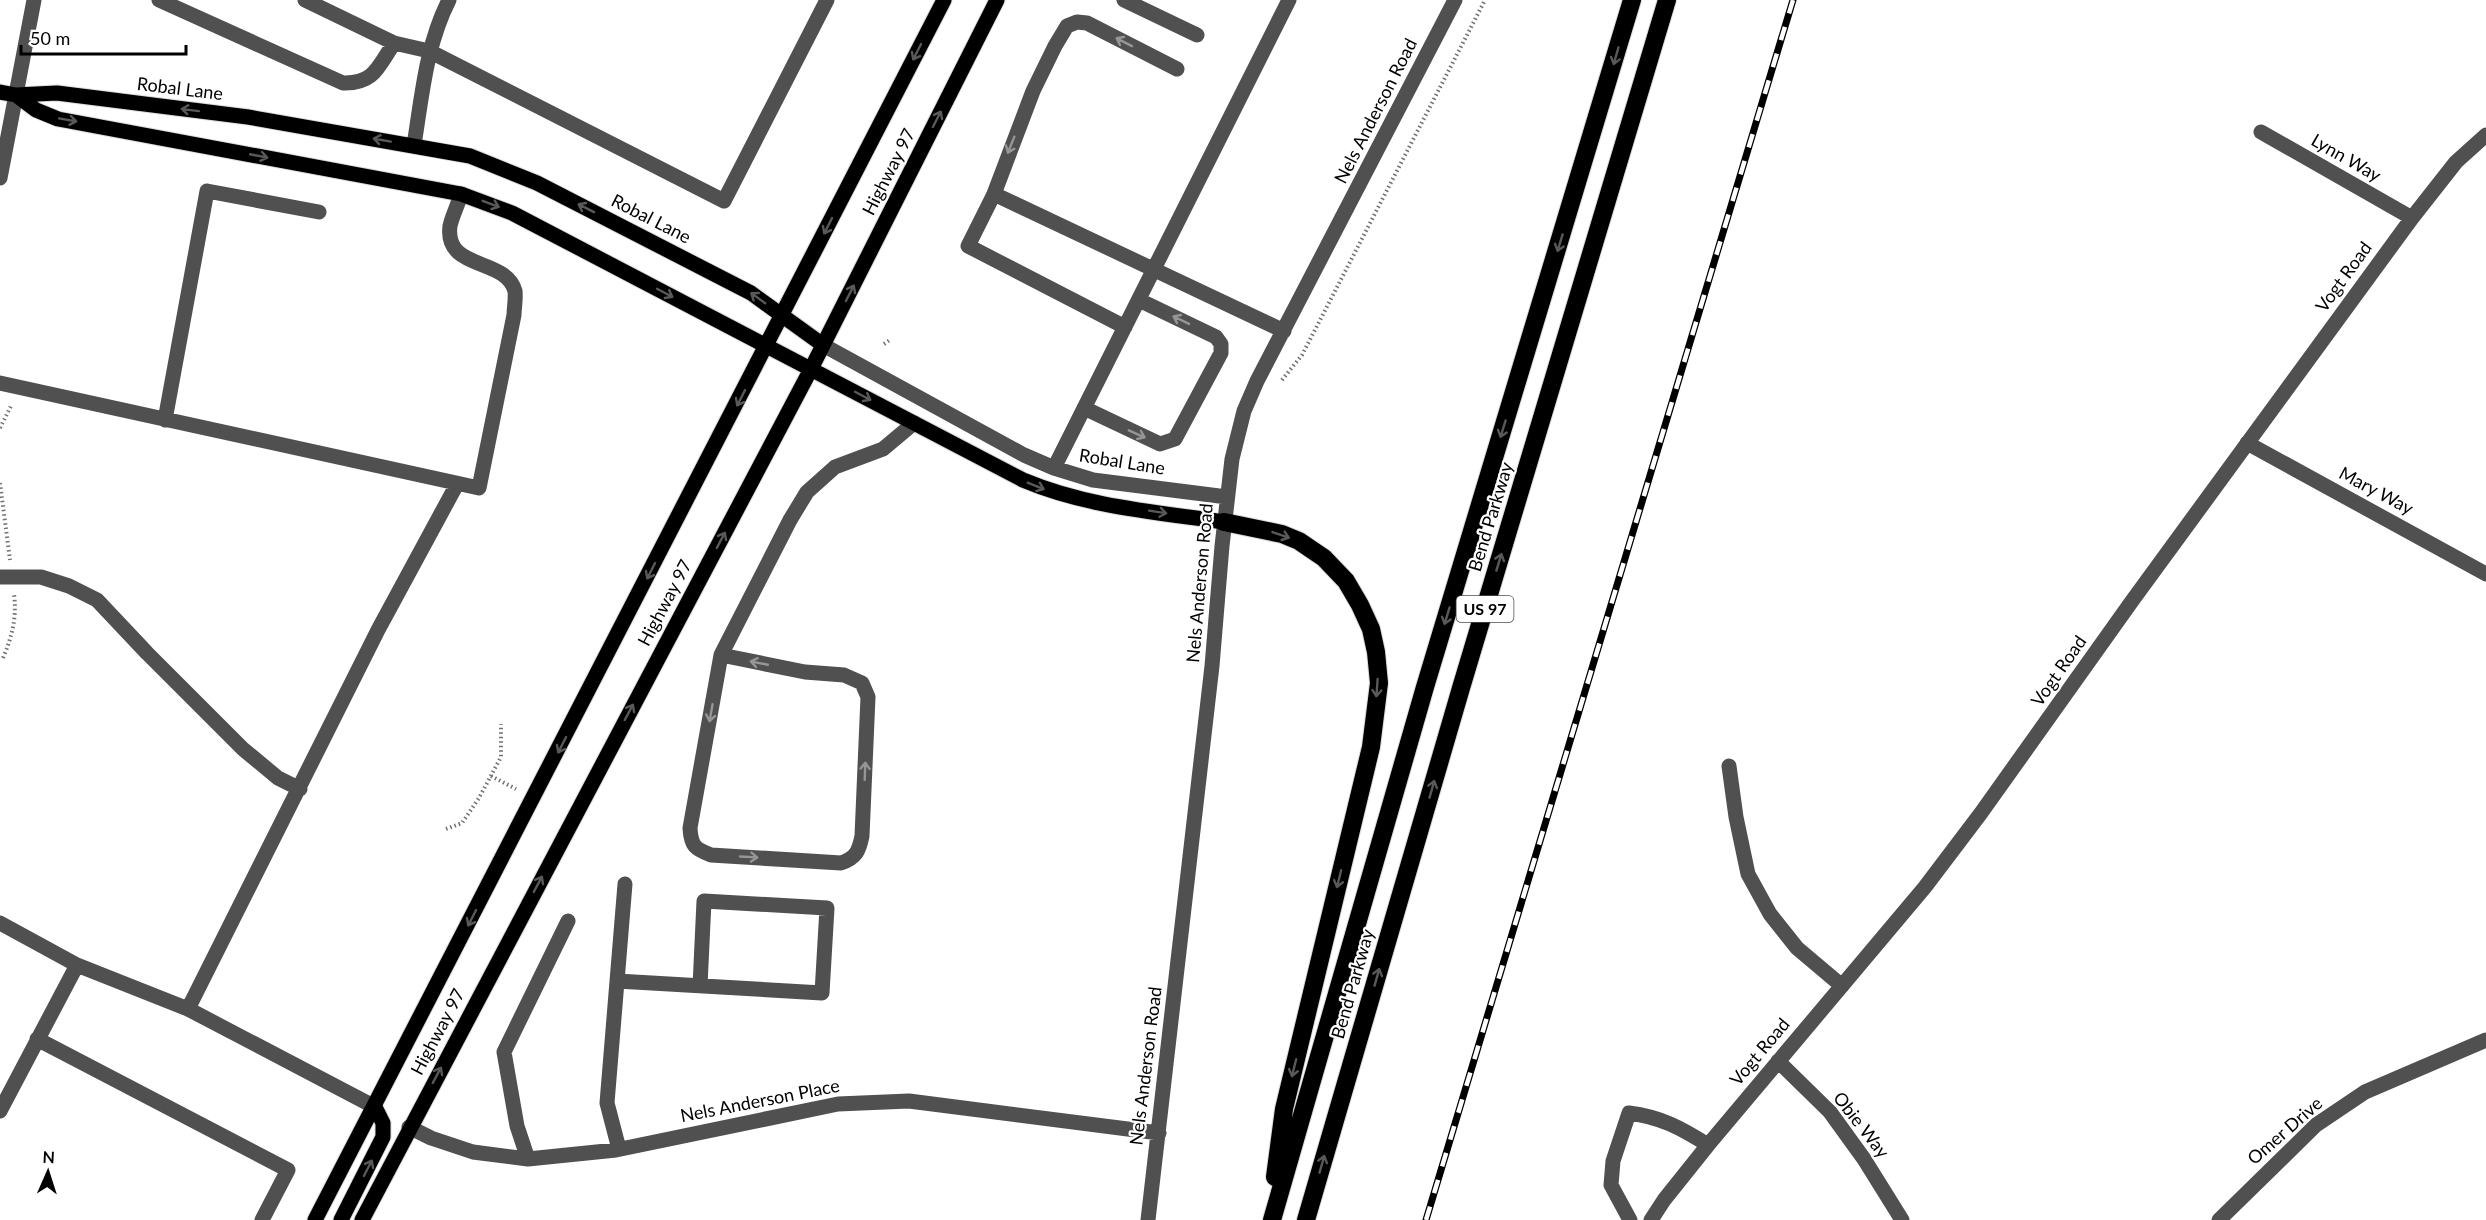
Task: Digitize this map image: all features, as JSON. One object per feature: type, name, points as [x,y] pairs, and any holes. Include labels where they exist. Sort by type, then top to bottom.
[{"type":"highway","name":"Bend Parkway","points":[[1270,1220],[1425,687],[1632,0]]},
{"type":"highway","name":"Bend Parkway","points":[[1306,1220],[1461,688],[1667,0]]},
{"type":"highway","points":[[1224,522],[1262,529],[1299,541],[1313,550],[1346,581],[1371,629],[1376,652],[1378,683],[1371,747],[1284,1109],[1270,1220]]},
{"type":"main road","name":"Highway 97","points":[[315,1220],[944,0]]},
{"type":"main road","name":"Highway 97","points":[[362,1220],[811,369],[997,0]]},
{"type":"main road","name":"Robal Lane","points":[[0,92],[16,95],[57,93],[248,117],[470,156],[537,183],[751,293],[823,345]]},
{"type":"main road","name":"Robal Lane","points":[[16,95],[36,110],[58,119],[461,194],[512,213],[1023,480],[1089,502],[1224,522]]},
{"type":"main road","points":[[341,1220],[383,1137],[383,1123],[375,1107]]},
{"type":"street","points":[[0,178],[34,0]]},
{"type":"street","points":[[159,0],[342,83],[359,83],[374,73],[394,43]]},
{"type":"street","points":[[305,0],[394,43],[429,51],[724,201],[827,0]]},
{"type":"street","points":[[414,146],[429,51],[439,20],[449,0]]},
{"type":"street","points":[[1124,0],[1197,35]]},
{"type":"street","points":[[1054,468],[1289,0]]},
{"type":"street","name":"Nels Anderson Road","points":[[1148,1220],[1212,666],[1224,522],[1233,448],[1244,411],[1455,0]]},
{"type":"street","points":[[1125,327],[968,246],[994,194],[1033,92],[1054,46],[1067,26],[1077,22],[1087,23],[1177,69]]},
{"type":"street","name":"Lynn Way","points":[[2261,132],[2412,218]]},
{"type":"street","name":"Vogt Road","points":[[1651,1220],[1708,1145],[1925,887],[2412,218],[2456,162],[2486,135]]},
{"type":"street","points":[[165,420],[207,191],[319,212]]},
{"type":"street","points":[[0,383],[479,488],[514,315],[515,296],[507,276],[468,260],[454,246],[450,226],[461,194]]},
{"type":"street","points":[[994,194],[1088,240],[1155,268],[1284,331]]},
{"type":"street","points":[[1084,408],[1160,444],[1175,439],[1221,353],[1221,344],[1216,337],[1139,300]]},
{"type":"street","name":"Robal Lane","points":[[823,345],[1024,455],[1054,468],[1093,480],[1227,497]]},
{"type":"street","points":[[721,655],[805,672],[844,675],[862,683],[868,697],[862,836],[860,850],[851,860],[841,863],[711,855],[696,850],[690,843],[690,828],[721,655],[807,492],[835,467],[883,449],[914,423]]},
{"type":"street","name":"Mary Way","points":[[2247,443],[2486,574]]},
{"type":"street","points":[[188,1009],[378,630],[457,484]]},
{"type":"street","points":[[0,577],[41,577],[69,586],[97,600],[243,749],[278,778],[300,789]]},
{"type":"street","points":[[1729,766],[1736,817],[1748,874],[1770,914],[1797,948],[1842,986]]},
{"type":"street","points":[[619,1149],[607,1102],[625,884]]},
{"type":"street","points":[[617,981],[700,986],[822,993],[828,908],[704,901],[700,986]]},
{"type":"street","points":[[528,1159],[517,1126],[504,1052],[568,921]]},
{"type":"street","points":[[0,923],[77,965],[188,1009],[375,1107]]},
{"type":"street","points":[[0,1111],[77,965]]},
{"type":"street","points":[[37,1039],[288,1170],[262,1220]]},
{"type":"street","name":"Omer Drive","points":[[2219,1220],[2316,1125],[2365,1092],[2486,1040]]},
{"type":"street","name":"Obie Way","points":[[1778,1061],[1830,1112],[1864,1159],[1902,1220]]},
{"type":"street","name":"Nels Anderson Place","points":[[410,1127],[431,1138],[473,1152],[528,1159],[619,1149],[838,1104],[873,1102],[909,1101],[1159,1132]]},
{"type":"street","points":[[1630,1220],[1611,1185],[1613,1161],[1629,1113],[1654,1116],[1685,1130],[1708,1145]]},
{"type":"path","points":[[1282,380],[1302,355],[1485,0]]},
{"type":"path","points":[[884,344],[891,339]]},
{"type":"path","points":[[446,829],[462,824],[480,798],[501,757],[501,724]]},
{"type":"path","points":[[491,776],[516,789]]},
{"type":"railway","points":[[1426,1220],[1793,0]]}]
